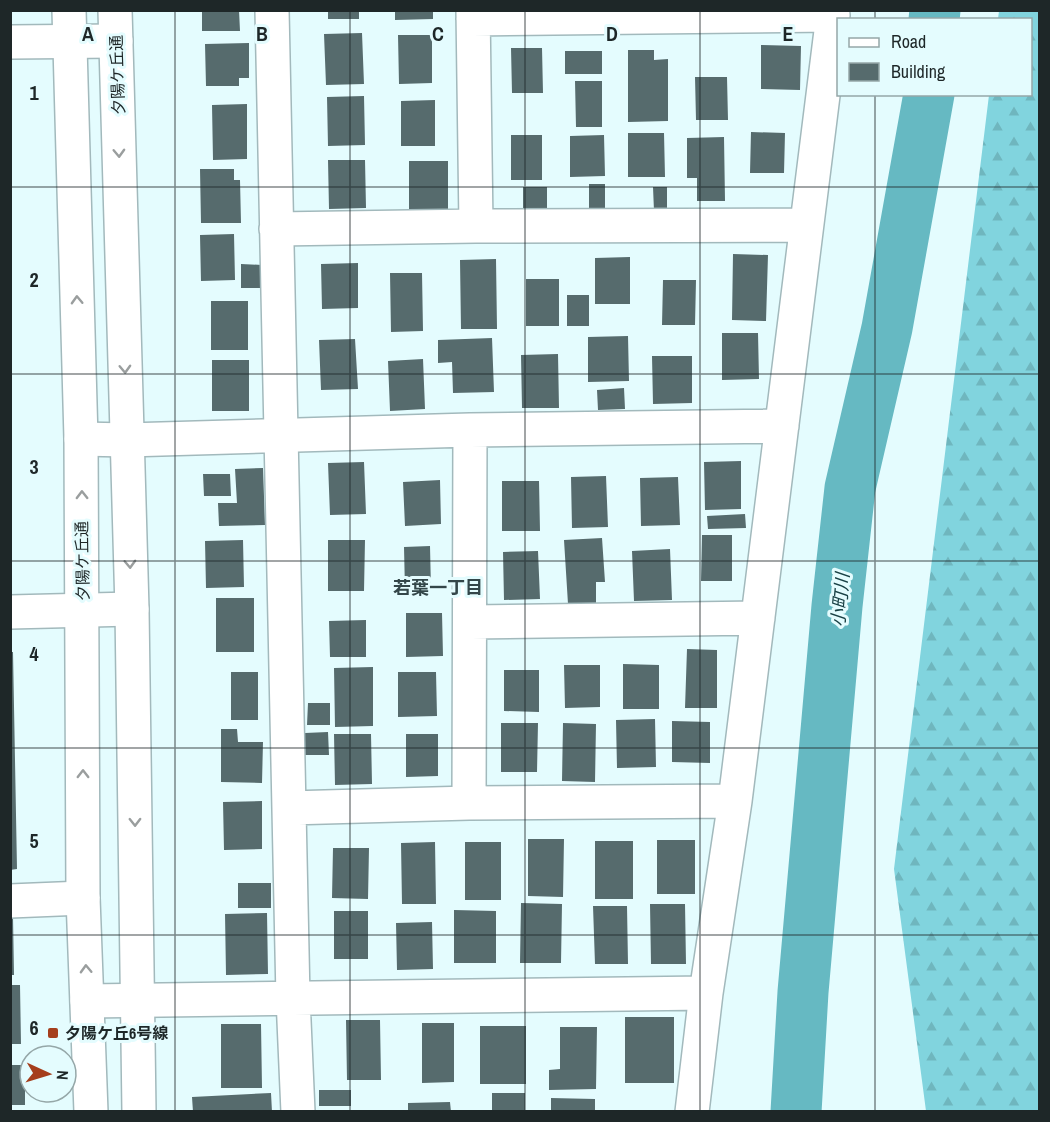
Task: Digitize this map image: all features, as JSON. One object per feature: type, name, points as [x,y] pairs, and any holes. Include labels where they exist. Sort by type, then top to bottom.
[{"type":"street","points":[[272,10],[293,998],[298,1112]]},
{"type":"street","points":[[476,226],[473,15],[832,15],[735,801],[706,993],[692,1112]]},
{"type":"street","points":[[10,42],[70,26],[116,26]]},
{"type":"street","name":"夕陽ケ丘通","points":[[70,26],[81,439],[83,898],[91,1112]]},
{"type":"street","name":"夕陽ケ丘通","points":[[116,26],[132,609],[139,1112]]},
{"type":"street","points":[[276,230],[476,226],[806,225]]},
{"type":"street","points":[[81,439],[127,440],[470,430],[782,426]]},
{"type":"street","points":[[469,803],[470,430]]},
{"type":"street","points":[[10,612],[132,609]]},
{"type":"street","points":[[471,622],[758,618]]},
{"type":"street","points":[[289,808],[469,803],[735,801]]},
{"type":"street","points":[[10,900],[83,898]]},
{"type":"street","points":[[87,1001],[706,993]]},
{"type":"green space","points":[[999,11],[1040,11],[1039,1111],[926,1111],[894,869],[989,96],[1032,96],[1032,18],[998,18]]},
{"type":"building","points":[[202,10],[239,10],[240,31],[202,31]]},
{"type":"building","points":[[328,10],[359,10],[359,19],[328,19]]},
{"type":"building","points":[[395,10],[433,10],[433,19],[395,20]]},
{"type":"building","points":[[362,33],[364,84],[326,85],[324,34]]},
{"type":"building","points":[[398,35],[432,35],[432,83],[399,84]]},
{"type":"building","points":[[249,43],[249,78],[239,78],[239,86],[206,86],[205,44]]},
{"type":"building","points":[[761,45],[801,46],[800,90],[761,89]]},
{"type":"building","points":[[511,48],[542,48],[543,93],[512,93]]},
{"type":"building","points":[[628,50],[654,50],[654,60],[668,59],[668,121],[628,122]]},
{"type":"building","points":[[565,51],[602,51],[602,74],[565,74]]},
{"type":"building","points":[[695,77],[727,77],[728,120],[696,120]]},
{"type":"building","points":[[575,81],[602,81],[602,127],[576,127]]},
{"type":"building","points":[[364,96],[365,145],[328,146],[327,97]]},
{"type":"building","points":[[435,100],[435,146],[401,146],[401,101]]},
{"type":"building","points":[[247,104],[247,159],[213,160],[212,105]]},
{"type":"building","points":[[751,132],[785,133],[784,173],[750,173]]},
{"type":"building","points":[[628,133],[664,133],[665,177],[628,177]]},
{"type":"building","points":[[511,135],[542,135],[542,180],[511,180]]},
{"type":"building","points":[[604,135],[605,176],[570,177],[570,136]]},
{"type":"building","points":[[724,137],[725,201],[697,201],[697,178],[687,178],[687,138]]},
{"type":"building","points":[[328,160],[365,160],[366,208],[329,209]]},
{"type":"building","points":[[409,161],[448,161],[448,209],[409,209]]},
{"type":"building","points":[[200,169],[234,169],[234,180],[240,180],[241,223],[201,223]]},
{"type":"building","points":[[589,184],[605,184],[605,210],[589,210]]},
{"type":"building","points":[[523,187],[547,187],[547,214],[523,214]]},
{"type":"building","points":[[653,187],[667,187],[667,211],[654,211]]},
{"type":"building","points":[[234,234],[235,280],[201,281],[200,235]]},
{"type":"building","points":[[733,254],[768,255],[766,321],[732,320]]},
{"type":"building","points":[[630,257],[630,304],[595,304],[595,258]]},
{"type":"building","points":[[496,259],[497,329],[461,329],[460,260]]},
{"type":"building","points":[[358,263],[358,308],[322,309],[321,264]]},
{"type":"building","points":[[241,264],[262,265],[262,288],[241,288]]},
{"type":"building","points":[[390,273],[422,273],[423,331],[391,332]]},
{"type":"building","points":[[526,279],[559,279],[559,326],[526,326]]},
{"type":"building","points":[[663,280],[696,280],[695,325],[662,325]]},
{"type":"building","points":[[567,295],[589,295],[589,326],[567,326]]},
{"type":"building","points":[[211,301],[248,301],[248,350],[211,350]]},
{"type":"building","points":[[722,333],[758,333],[759,379],[722,380]]},
{"type":"building","points":[[628,336],[629,381],[588,382],[588,337]]},
{"type":"building","points":[[492,338],[494,392],[453,393],[452,362],[438,363],[438,340]]},
{"type":"building","points":[[355,339],[358,389],[321,390],[319,340]]},
{"type":"building","points":[[558,354],[559,408],[522,408],[521,355]]},
{"type":"building","points":[[652,356],[692,356],[692,403],[653,404]]},
{"type":"building","points":[[423,359],[425,409],[390,411],[388,361]]},
{"type":"building","points":[[212,360],[249,360],[249,411],[212,411]]},
{"type":"building","points":[[624,388],[625,409],[598,410],[597,390]]},
{"type":"building","points":[[741,461],[741,509],[705,510],[704,462]]},
{"type":"building","points":[[364,462],[366,514],[330,515],[328,463]]},
{"type":"building","points":[[263,468],[265,525],[219,526],[218,503],[237,503],[235,469]]},
{"type":"building","points":[[203,474],[230,474],[231,496],[204,496]]},
{"type":"building","points":[[606,476],[608,527],[572,528],[571,477]]},
{"type":"building","points":[[678,477],[680,525],[641,526],[640,478]]},
{"type":"building","points":[[440,480],[441,524],[405,526],[403,482]]},
{"type":"building","points":[[502,481],[539,481],[540,531],[502,531]]},
{"type":"building","points":[[745,514],[746,528],[708,529],[707,516]]},
{"type":"building","points":[[702,535],[732,535],[732,581],[701,581]]},
{"type":"building","points":[[602,538],[605,582],[596,582],[596,603],[568,604],[564,540]]},
{"type":"building","points":[[243,540],[244,587],[206,588],[205,541]]},
{"type":"building","points":[[328,540],[365,540],[364,591],[328,591]]},
{"type":"building","points":[[430,546],[431,590],[405,591],[404,547]]},
{"type":"building","points":[[670,549],[672,600],[634,601],[632,551]]},
{"type":"building","points":[[538,551],[540,599],[504,600],[503,552]]},
{"type":"building","points":[[216,598],[254,598],[254,652],[216,652]]},
{"type":"building","points":[[406,613],[442,613],[443,656],[406,657]]},
{"type":"building","points":[[366,620],[366,657],[330,657],[329,621]]},
{"type":"building","points":[[687,649],[717,650],[717,708],[685,708]]},
{"type":"building","points":[[10,652],[13,652],[17,869],[10,870]]},
{"type":"building","points":[[623,664],[659,665],[659,709],[623,709]]},
{"type":"building","points":[[564,665],[600,665],[600,707],[565,708]]},
{"type":"building","points":[[373,667],[373,726],[335,727],[334,668]]},
{"type":"building","points":[[504,670],[539,670],[539,712],[504,711]]},
{"type":"building","points":[[231,672],[258,672],[258,720],[231,720]]},
{"type":"building","points":[[398,672],[436,672],[437,716],[398,717]]},
{"type":"building","points":[[308,703],[330,703],[330,725],[307,725]]},
{"type":"building","points":[[655,719],[656,767],[617,768],[616,720]]},
{"type":"building","points":[[672,721],[710,722],[710,763],[672,762]]},
{"type":"building","points":[[501,723],[538,723],[537,772],[501,772]]},
{"type":"building","points":[[563,723],[596,724],[595,782],[562,781]]},
{"type":"building","points":[[221,729],[237,729],[238,742],[263,742],[262,783],[221,782]]},
{"type":"building","points":[[328,732],[329,755],[305,755],[305,733]]},
{"type":"building","points":[[334,734],[371,734],[372,784],[335,785]]},
{"type":"building","points":[[406,734],[438,734],[438,776],[406,777]]},
{"type":"building","points":[[262,801],[262,849],[224,850],[223,802]]},
{"type":"building","points":[[528,839],[564,839],[563,897],[528,896]]},
{"type":"building","points":[[657,840],[695,840],[695,894],[657,894]]},
{"type":"building","points":[[595,841],[633,841],[633,899],[595,899]]},
{"type":"building","points":[[435,842],[436,904],[402,904],[401,843]]},
{"type":"building","points":[[465,842],[501,842],[501,900],[465,900]]},
{"type":"building","points":[[333,848],[369,848],[368,899],[332,898]]},
{"type":"building","points":[[238,883],[271,883],[271,908],[238,908]]},
{"type":"building","points":[[521,903],[562,904],[561,963],[520,963]]},
{"type":"building","points":[[650,904],[685,904],[686,964],[651,964]]},
{"type":"building","points":[[593,906],[627,906],[628,964],[595,964]]},
{"type":"building","points":[[454,910],[496,911],[496,963],[454,963]]},
{"type":"building","points":[[334,911],[368,911],[368,959],[334,959]]},
{"type":"building","points":[[267,913],[268,974],[226,975],[225,914]]},
{"type":"building","points":[[10,917],[13,917],[14,975],[10,975]]},
{"type":"building","points":[[432,922],[433,969],[397,970],[396,923]]},
{"type":"building","points":[[10,985],[20,985],[21,1044],[10,1044]]},
{"type":"building","points":[[625,1017],[674,1017],[674,1083],[625,1083]]},
{"type":"building","points":[[346,1020],[380,1020],[381,1080],[347,1080]]},
{"type":"building","points":[[422,1023],[454,1023],[454,1082],[422,1083]]},
{"type":"building","points":[[221,1024],[261,1024],[262,1088],[221,1088]]},
{"type":"building","points":[[480,1026],[526,1026],[526,1084],[480,1084]]},
{"type":"building","points":[[560,1027],[597,1027],[596,1089],[549,1090],[549,1070],[560,1069]]},
{"type":"building","points":[[10,1065],[18,1065],[18,1104],[25,1105],[10,1105]]},
{"type":"building","points":[[319,1090],[351,1090],[351,1106],[319,1106]]},
{"type":"building","points":[[271,1093],[272,1112],[193,1112],[192,1097]]},
{"type":"building","points":[[492,1093],[525,1093],[525,1112],[492,1112]]},
{"type":"building","points":[[551,1098],[595,1099],[595,1112],[551,1112]]},
{"type":"building","points":[[450,1102],[451,1112],[408,1112],[408,1103]]},
{"type":"waterway","name":"小町川","points":[[934,18],[935,10]]},
{"type":"waterway","name":"小町川","points":[[796,1112],[803,992],[837,606],[850,488],[887,328],[929,96]]},
{"type":"place","name":"夕陽ケ丘6号線","points":[[53,1033]]},
{"type":"district","name":"若葉一丁目","points":[[438,587]]}]
